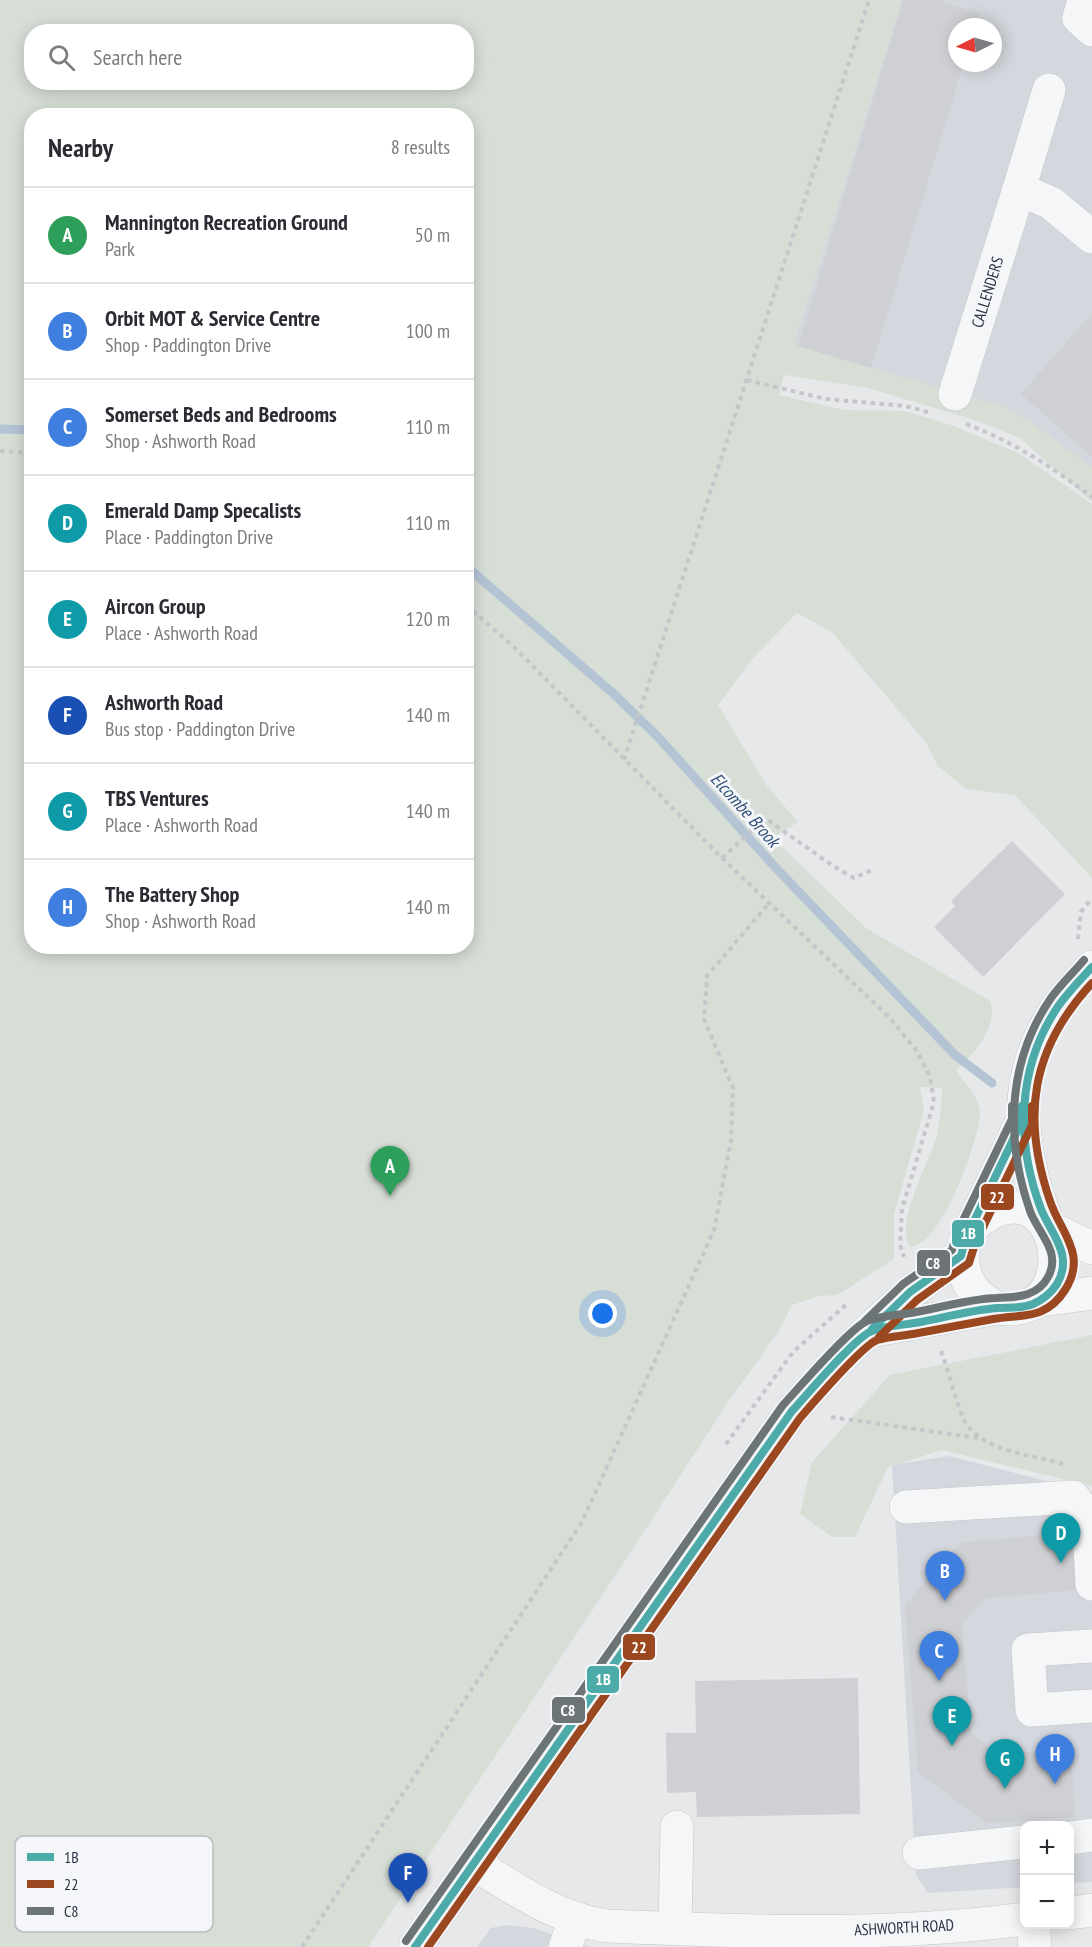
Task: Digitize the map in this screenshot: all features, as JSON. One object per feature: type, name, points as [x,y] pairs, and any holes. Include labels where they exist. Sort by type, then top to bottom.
[{"type":"street","points":[[1084,0],[1079,18],[1092,30]]},
{"type":"street","name":"CALLENDERS","points":[[951,410],[1048,90]]},
{"type":"street","points":[[1018,189],[1051,203],[1092,237]]},
{"type":"street","points":[[870,1331],[997,1308],[1013,1310],[1028,1307],[1042,1300],[1053,1290],[1061,1276],[1062,1245],[1033,1182],[1022,1121],[1027,1075],[1038,1041],[1059,1005],[1092,967]]},
{"type":"street","points":[[997,1308],[982,1300],[970,1288],[963,1273],[961,1256],[965,1240],[1022,1121]]},
{"type":"street","points":[[973,1226],[986,1215],[1001,1209],[1018,1207],[1033,1212],[1092,1248]]},
{"type":"street","points":[[415,1947],[792,1411],[826,1373],[916,1287],[961,1256]]},
{"type":"street","points":[[1042,1300],[1092,1293]]},
{"type":"street","points":[[906,1507],[1073,1497],[1082,1506],[1088,1518],[1092,1584]]},
{"type":"street","points":[[1092,1646],[1028,1650],[1032,1710],[1092,1706]]},
{"type":"street","points":[[675,1929],[676,1827]]},
{"type":"street","points":[[1074,1837],[1092,1835]]},
{"type":"street","points":[[919,1853],[1020,1842]]},
{"type":"street","name":"ASHWORTH ROAD","points":[[474,1864],[549,1907],[570,1933],[608,1926],[948,1936],[1020,1920]]},
{"type":"street","points":[[1074,1912],[1092,1910]]},
{"type":"street","points":[[1034,1929],[1035,1947]]},
{"type":"path","points":[[624,760],[869,0]]},
{"type":"path","points":[[747,381],[826,399],[951,410],[1031,453],[1092,497]]},
{"type":"path","points":[[0,452],[24,453]]},
{"type":"path","points":[[474,611],[514,647],[722,858],[890,1018],[916,1050],[930,1076],[934,1102],[902,1209],[900,1245],[916,1287]]},
{"type":"path","points":[[722,858],[765,818],[832,866],[855,878],[873,869]]},
{"type":"path","points":[[302,1947],[582,1522],[714,1230],[731,1141],[733,1088],[704,1018],[707,976],[770,902]]},
{"type":"path","points":[[929,1320],[964,1420],[979,1438]]},
{"type":"path","points":[[792,1411],[979,1438],[1001,1447],[1072,1467]]},
{"type":"shaded area","points":[[0,0],[902,0],[794,344],[1005,407],[1030,421],[1092,467],[1092,502],[1020,438],[978,421],[868,388],[784,375],[779,395],[844,410],[905,411],[954,426],[1018,453],[1092,504],[1092,878],[1015,795],[966,789],[937,765],[927,744],[832,632],[797,613],[752,659],[718,705],[767,786],[798,822],[773,838],[866,928],[990,1001],[992,1011],[988,1030],[970,1057],[956,1071],[968,1086],[980,1110],[972,1148],[956,1191],[934,1230],[922,1242],[910,1247],[906,1236],[906,1223],[915,1192],[937,1135],[942,1093],[942,1088],[920,1087],[924,1110],[894,1214],[894,1259],[837,1295],[819,1296],[792,1305],[779,1331],[728,1402],[368,1947],[0,1947]]},
{"type":"shaded area","points":[[902,0],[1092,0],[1092,487],[1034,438],[789,359]]},
{"type":"shaded area","points":[[1092,1335],[1092,1486],[942,1450],[888,1467],[855,1537],[832,1537],[800,1514],[812,1462],[890,1375]]},
{"type":"shaded area","points":[[949,1456],[1061,1485],[1092,1497],[1092,1882],[1074,1883],[1074,1821],[1020,1821],[1020,1887],[928,1893],[916,1875],[892,1465]]},
{"type":"shaded area","points":[[507,1925],[533,1928],[591,1947],[477,1947],[491,1928]]},
{"type":"building","points":[[903,0],[938,0],[979,13],[978,18],[948,18],[948,72],[961,72],[871,368],[798,346]]},
{"type":"building","points":[[1092,313],[1092,457],[1021,394]]},
{"type":"building","points":[[1012,841],[1065,894],[983,977],[934,927],[955,906],[951,901]]},
{"type":"building","points":[[1074,1533],[1079,1590],[986,1598],[962,1623],[971,1734],[998,1754],[1071,1749],[1075,1817],[986,1823],[918,1772],[905,1605],[961,1542]]},
{"type":"building","points":[[858,1678],[860,1814],[697,1817],[696,1792],[667,1793],[666,1733],[696,1733],[695,1681]]},
{"type":"waterway","name":"Elcombe Brook","points":[[0,429],[24,430]]},
{"type":"waterway","name":"Elcombe Brook","points":[[474,573],[615,695],[658,737],[775,867],[955,1055],[992,1083]]},
{"type":"transit line","name":"C8","points":[[406,1941],[783,1405],[837,1346],[859,1326],[872,1319],[975,1300],[1016,1297],[1031,1293],[1046,1280],[1052,1268],[1051,1251],[1030,1211],[1017,1156],[1014,1129],[1018,1075],[1036,1023],[1051,998],[1084,960]]},
{"type":"transit line","name":"1B","points":[[415,1947],[792,1411],[843,1355],[865,1335],[878,1329],[978,1310],[1028,1306],[1043,1298],[1057,1284],[1062,1273],[1062,1254],[1041,1209],[1033,1183],[1027,1157],[1024,1104],[1028,1078],[1045,1028],[1059,1005],[1092,967]]},
{"type":"transit line","name":"22","points":[[428,1947],[800,1418],[849,1363],[877,1340],[1033,1314],[1050,1306],[1065,1290],[1074,1265],[1073,1254],[1054,1212],[1041,1170],[1034,1113],[1037,1085],[1044,1059],[1071,1008],[1092,983]]},
{"type":"transit line","name":"C8","points":[[865,1321],[903,1284],[952,1250],[956,1235],[1012,1119],[1012,1106]]},
{"type":"transit line","name":"1B","points":[[872,1329],[910,1292],[961,1256],[965,1240],[1022,1121],[1022,1106]]},
{"type":"transit line","name":"22","points":[[879,1337],[917,1300],[969,1263],[975,1244],[1032,1125],[1032,1106]]},
{"type":"place","name":"Mannington Recreation Ground","points":[[390,1196]]},
{"type":"place","name":"Emerald Damp Specalists","points":[[1061,1563]]},
{"type":"place","name":"Orbit MOT & Service Centre","points":[[945,1601]]},
{"type":"place","name":"Somerset Beds and Bedrooms","points":[[939,1681]]},
{"type":"place","name":"Aircon Group","points":[[952,1746]]},
{"type":"place","name":"The Battery Shop","points":[[1055,1784]]},
{"type":"place","name":"TBS Ventures","points":[[1005,1789]]},
{"type":"place","name":"Ashworth Road","points":[[408,1903]]}]
